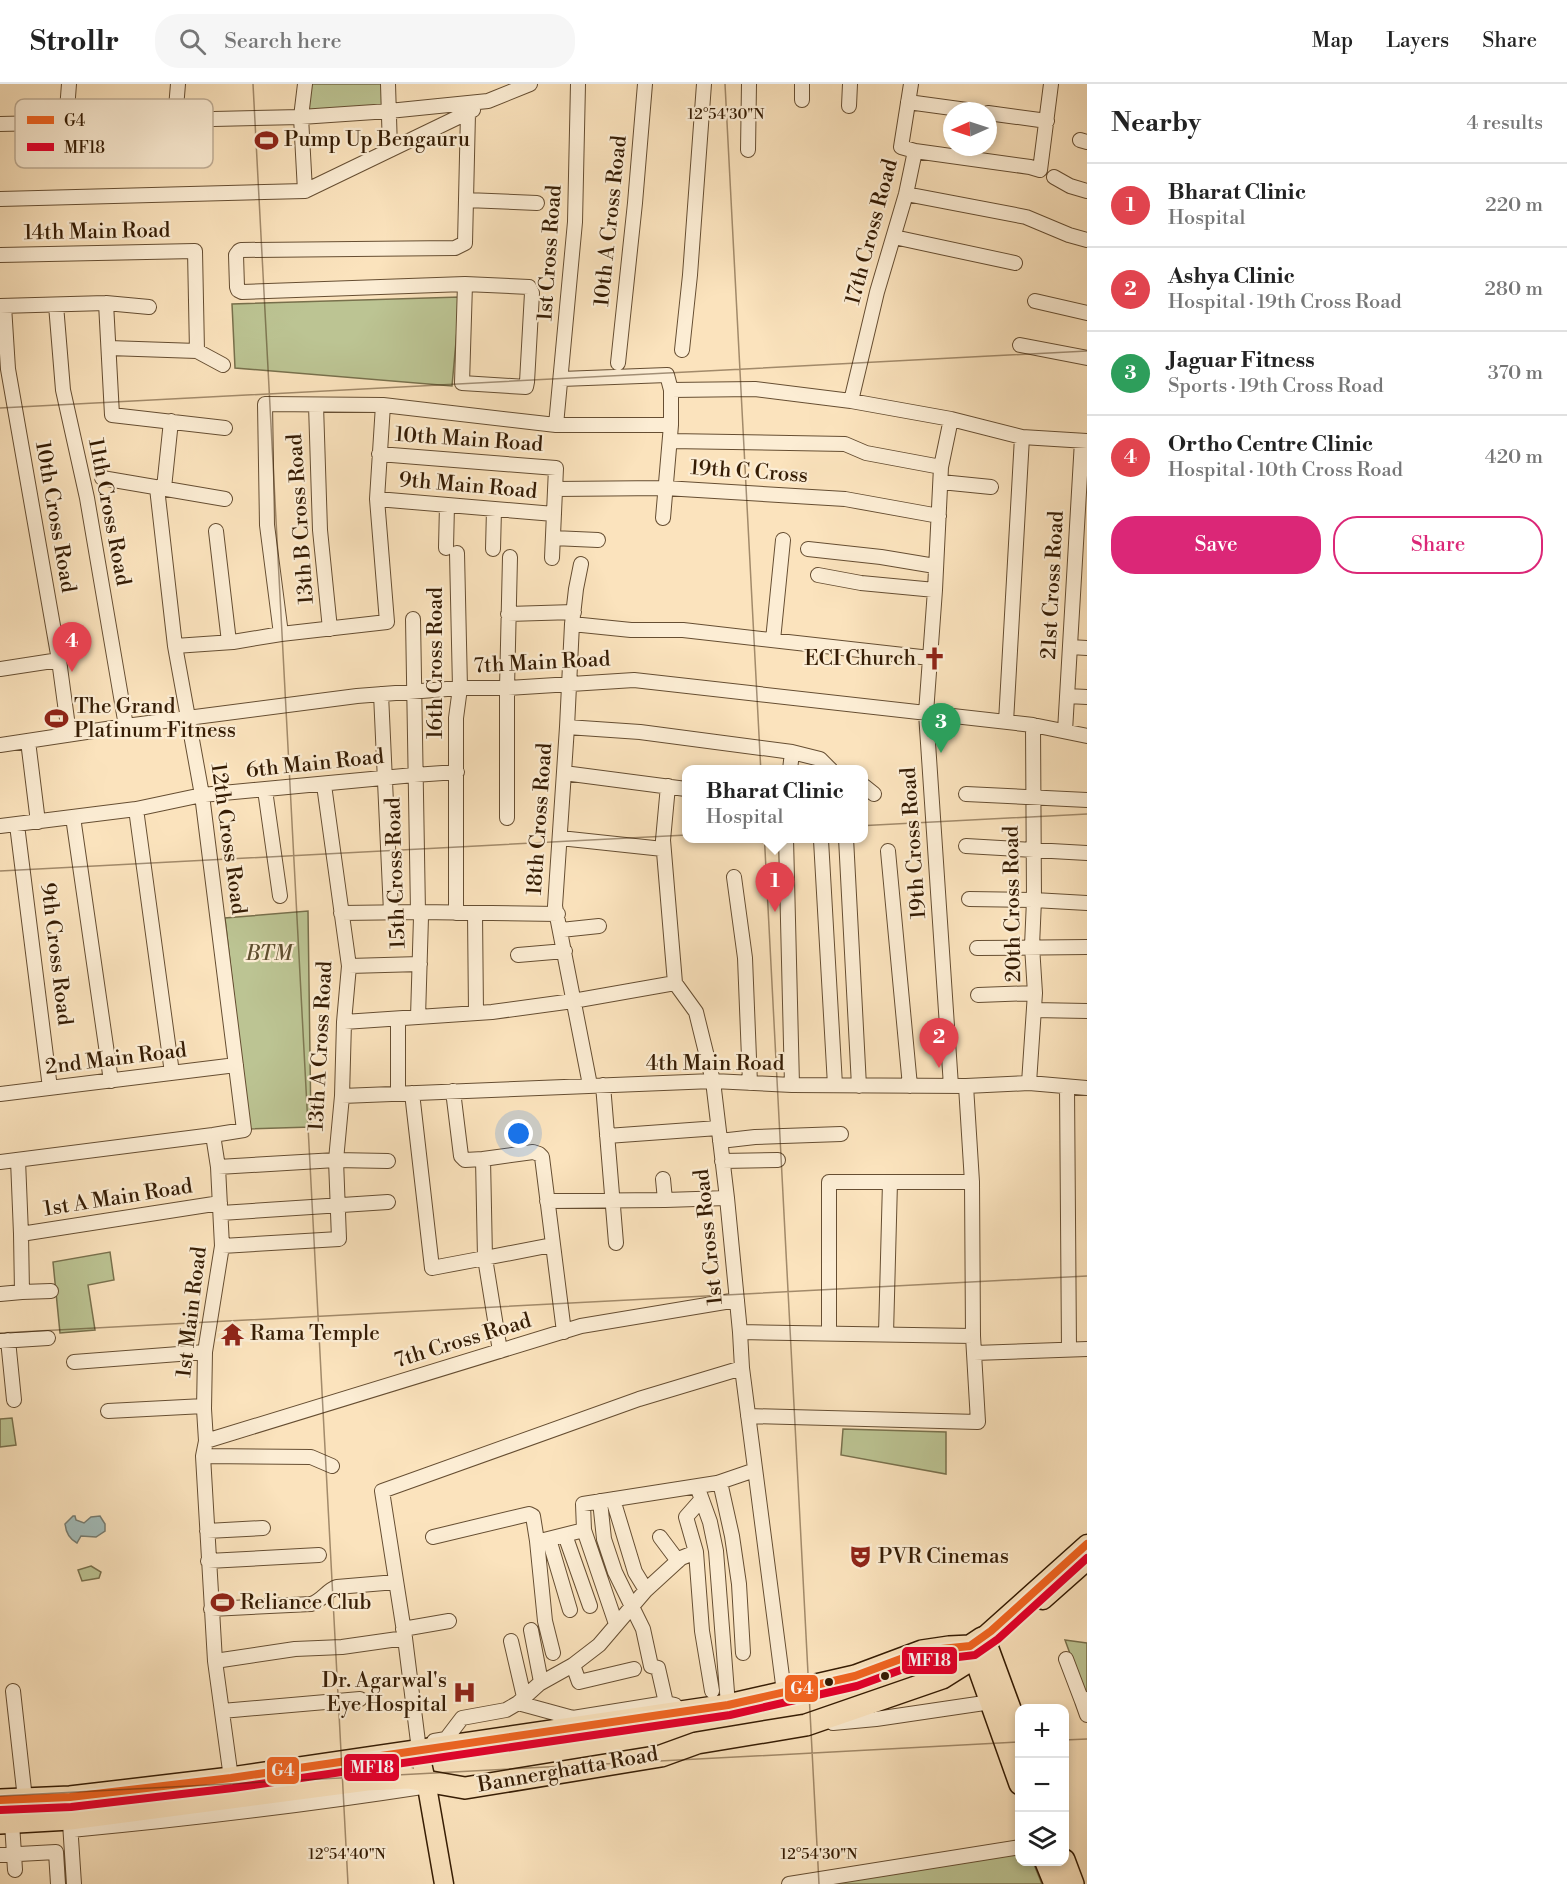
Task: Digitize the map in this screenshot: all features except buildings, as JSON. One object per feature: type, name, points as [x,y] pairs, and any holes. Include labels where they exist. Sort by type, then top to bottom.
[{"type":"highway","name":"Bannerghatta Road","points":[[0,1800],[70,1797],[231,1778],[419,1747],[693,1710],[720,1698],[784,1692],[855,1676],[922,1652],[949,1647],[979,1647]]},
{"type":"highway","name":"Bannerghatta Road","points":[[6,1823],[70,1825],[368,1787],[408,1778],[465,1788],[662,1756],[697,1743],[806,1725],[927,1684],[942,1678],[979,1647]]},
{"type":"highway","points":[[979,1647],[991,1702],[1015,1770]]},
{"type":"highway","points":[[979,1647],[1015,1725]]},
{"type":"highway","points":[[1048,1866],[1055,1884]]},
{"type":"highway","points":[[1067,1866],[1073,1884]]},
{"type":"main road","name":"Bannerghatta Road","points":[[979,1647],[1087,1544]]},
{"type":"main road","name":"Bannerghatta Road","points":[[979,1647],[1087,1561]]},
{"type":"main road","points":[[419,1747],[436,1884]]},
{"type":"main road","points":[[423,1782],[444,1884]]},
{"type":"street","points":[[68,99],[69,84]]},
{"type":"street","points":[[176,99],[178,84]]},
{"type":"street","points":[[305,84],[301,117],[305,191]]},
{"type":"street","points":[[388,84],[390,149]]},
{"type":"street","points":[[0,200],[305,191],[526,84]]},
{"type":"street","name":"1st Cross Road","points":[[556,425],[575,222],[578,84]]},
{"type":"street","name":"10th A Cross Road","points":[[618,363],[645,84]]},
{"type":"street","points":[[682,350],[704,84]]},
{"type":"street","points":[[748,150],[749,84]]},
{"type":"street","points":[[801,100],[802,84]]},
{"type":"street","points":[[849,106],[850,84]]},
{"type":"street","name":"17th Cross Road","points":[[851,400],[865,340],[906,194],[915,151],[901,147],[911,84]]},
{"type":"street","points":[[915,151],[1040,170],[1051,84]]},
{"type":"street","points":[[213,119],[301,117],[488,101]]},
{"type":"street","points":[[908,102],[943,107]]},
{"type":"street","points":[[465,284],[462,383],[525,387],[528,382],[531,289],[526,286],[465,284],[242,292],[237,287],[236,255],[238,250],[459,247],[465,243],[468,113]]},
{"type":"street","points":[[997,114],[1047,121]]},
{"type":"street","points":[[0,124],[15,124]]},
{"type":"street","points":[[1054,177],[1070,186],[1087,191]]},
{"type":"street","points":[[906,194],[1026,217],[1087,240]]},
{"type":"street","points":[[466,201],[537,203]]},
{"type":"street","points":[[894,237],[1015,264]]},
{"type":"street","name":"14th Main Road","points":[[0,255],[195,251],[197,351]]},
{"type":"street","points":[[1035,301],[1087,313]]},
{"type":"street","points":[[106,303],[112,415],[225,428]]},
{"type":"street","points":[[2,306],[106,303],[149,307]]},
{"type":"street","name":"11th Cross Road","points":[[56,305],[63,390],[87,498],[126,726]]},
{"type":"street","name":"10th Cross Road","points":[[2,306],[8,369],[59,660],[69,734]]},
{"type":"street","points":[[1020,345],[1087,358]]},
{"type":"street","points":[[109,348],[197,351],[223,365]]},
{"type":"street","points":[[561,378],[666,375],[671,390],[671,424],[663,518]]},
{"type":"street","points":[[671,390],[755,389],[851,400],[951,419],[1022,436],[1084,441]]},
{"type":"street","points":[[281,634],[267,525],[265,404],[383,405],[556,425],[671,424]]},
{"type":"street","name":"13th B Cross Road","points":[[316,405],[320,530],[330,629]]},
{"type":"street","points":[[175,646],[229,642],[387,622],[377,499],[383,405]]},
{"type":"street","name":"19th Cross Road","points":[[748,1416],[978,1422],[973,1336],[972,1182],[958,1086],[926,713],[941,467],[951,419]]},
{"type":"street","name":"12th Cross Road","points":[[171,421],[160,488],[175,646],[202,795],[244,1130],[213,1136]]},
{"type":"street","points":[[1006,722],[1022,436]]},
{"type":"street","points":[[670,441],[845,444],[866,453],[941,467]]},
{"type":"street","name":"21st Cross Road","points":[[1065,731],[1070,647],[1081,594],[1084,441]]},
{"type":"street","name":"10th Main Road","points":[[379,454],[556,468],[555,489]]},
{"type":"street","points":[[102,478],[225,499]]},
{"type":"street","points":[[940,482],[991,487]]},
{"type":"street","name":"19th C Cross","points":[[555,489],[665,488],[844,500],[939,516]]},
{"type":"street","points":[[552,558],[555,489]]},
{"type":"street","name":"9th Main Road","points":[[377,499],[554,514]]},
{"type":"street","name":"16th Cross Road","points":[[447,505],[460,688],[456,718],[456,913]]},
{"type":"street","points":[[493,549],[494,509]]},
{"type":"street","points":[[216,531],[229,642]]},
{"type":"street","points":[[554,538],[598,540]]},
{"type":"street","points":[[773,640],[783,540]]},
{"type":"street","points":[[808,549],[935,566]]},
{"type":"street","points":[[507,818],[510,557]]},
{"type":"street","name":"18th Cross Road","points":[[581,564],[576,589],[568,683],[555,906],[573,1001],[597,1085],[607,1136],[616,1244]]},
{"type":"street","points":[[818,575],[861,583],[935,590]]},
{"type":"street","name":"7th Main Road","points":[[508,614],[573,618],[632,630],[683,630],[930,658]]},
{"type":"street","name":"15th Cross Road","points":[[413,620],[414,775],[418,912],[421,917],[418,1017]]},
{"type":"street","points":[[1070,647],[1087,648]]},
{"type":"street","points":[[0,669],[59,660]]},
{"type":"street","name":"7th Main Road","points":[[0,745],[357,696],[460,688],[507,688],[634,680],[1033,725],[1087,736]]},
{"type":"street","points":[[381,694],[391,912]]},
{"type":"street","points":[[1067,696],[1087,697]]},
{"type":"street","name":"20th Cross Road","points":[[1029,1083],[1035,993],[1032,946],[1033,725]]},
{"type":"street","points":[[567,727],[640,732],[792,752],[820,759],[826,765]]},
{"type":"street","points":[[28,741],[38,822]]},
{"type":"street","points":[[791,765],[792,752]]},
{"type":"street","name":"6th Main Road","points":[[0,826],[136,809],[202,795],[457,772]]},
{"type":"street","points":[[564,773],[682,788]]},
{"type":"street","name":"13th A Cross Road","points":[[222,1246],[339,1239],[336,1160],[349,966],[324,784]]},
{"type":"street","points":[[344,1023],[476,1013],[573,1001],[675,983],[663,849],[668,786]]},
{"type":"street","points":[[265,790],[280,896]]},
{"type":"street","points":[[966,794],[1087,800]]},
{"type":"street","points":[[136,809],[172,1073]]},
{"type":"street","points":[[73,817],[111,1081]]},
{"type":"street","name":"9th Cross Road","points":[[17,825],[50,1088]]},
{"type":"street","points":[[560,838],[663,849]]},
{"type":"street","points":[[786,843],[792,1085]]},
{"type":"street","points":[[821,843],[835,1085]]},
{"type":"street","points":[[846,843],[859,1086]]},
{"type":"street","points":[[966,846],[1087,853]]},
{"type":"street","points":[[888,851],[910,1086]]},
{"type":"street","points":[[734,878],[745,958],[750,1083]]},
{"type":"street","points":[[969,900],[1087,903]]},
{"type":"street","points":[[341,913],[558,914]]},
{"type":"street","points":[[475,913],[476,1013]]},
{"type":"street","points":[[561,930],[599,926]]},
{"type":"street","points":[[977,948],[1087,947]]},
{"type":"street","points":[[518,955],[565,951]]},
{"type":"street","points":[[349,966],[420,964]]},
{"type":"street","name":"1st Cross Road","points":[[675,983],[696,1012],[713,1081],[727,1198],[742,1368],[784,1692]]},
{"type":"street","points":[[978,995],[1035,993]]},
{"type":"street","points":[[1034,1010],[1087,1011]]},
{"type":"street","points":[[398,1019],[405,1093],[432,1268],[552,1245]]},
{"type":"street","name":"2nd Main Road","points":[[0,1094],[236,1065]]},
{"type":"street","name":"4th Main Road","points":[[342,1096],[713,1081],[859,1086],[1029,1083],[1087,1088]]},
{"type":"street","points":[[1067,1087],[1069,1349]]},
{"type":"street","points":[[453,1091],[461,1156],[465,1160],[533,1152],[542,1157],[564,1332]]},
{"type":"street","points":[[607,1136],[719,1134],[755,1137],[841,1134]]},
{"type":"street","points":[[0,1162],[213,1136]]},
{"type":"street","name":"1st Main Road","points":[[213,1136],[218,1167],[222,1246],[205,1352],[206,1441],[203,1456],[215,1661],[231,1778]]},
{"type":"street","points":[[483,1159],[485,1258],[501,1351]]},
{"type":"street","name":"1st A Main Road","points":[[18,1160],[22,1292]]},
{"type":"street","name":"1st A Main Road","points":[[218,1167],[336,1160],[388,1161]]},
{"type":"street","points":[[722,1161],[778,1160]]},
{"type":"street","points":[[663,1179],[665,1200]]},
{"type":"street","points":[[829,1333],[829,1182],[972,1182]]},
{"type":"street","points":[[886,1334],[891,1182]]},
{"type":"street","points":[[547,1201],[727,1198]]},
{"type":"street","name":"1st A Main Road","points":[[21,1234],[221,1208],[388,1202]]},
{"type":"street","points":[[0,1294],[51,1291]]},
{"type":"street","name":"7th Cross Road","points":[[206,1441],[581,1326],[736,1300]]},
{"type":"street","points":[[740,1332],[973,1336]]},
{"type":"street","points":[[14,1400],[4,1340],[48,1338]]},
{"type":"street","points":[[974,1353],[1087,1349]]},
{"type":"street","points":[[74,1362],[205,1352]]},
{"type":"street","points":[[696,1552],[681,1558],[646,1590],[599,1645],[573,1665],[541,1682],[506,1710],[462,1718],[446,1738],[419,1747],[382,1491],[639,1400],[742,1368]]},
{"type":"street","points":[[108,1411],[204,1406]]},
{"type":"street","points":[[203,1456],[311,1457],[332,1466]]},
{"type":"street","points":[[616,1624],[584,1530],[583,1504],[720,1482],[755,1470]]},
{"type":"street","points":[[720,1482],[732,1536],[739,1584],[743,1653]]},
{"type":"street","points":[[697,1485],[710,1521],[716,1551],[720,1698]]},
{"type":"street","points":[[614,1499],[635,1572],[646,1590]]},
{"type":"street","points":[[701,1500],[686,1517],[696,1552],[702,1631],[720,1698]]},
{"type":"street","points":[[600,1501],[604,1539],[615,1572],[635,1617],[643,1629],[651,1666],[658,1668],[666,1703]]},
{"type":"street","points":[[433,1537],[529,1514],[533,1516],[570,1610]]},
{"type":"street","points":[[207,1531],[263,1528]]},
{"type":"street","points":[[543,1540],[584,1530]]},
{"type":"street","points":[[565,1535],[590,1606]]},
{"type":"street","points":[[660,1538],[678,1561]]},
{"type":"street","points":[[543,1540],[545,1621],[553,1653]]},
{"type":"street","points":[[208,1561],[319,1556]]},
{"type":"street","points":[[212,1609],[311,1604],[319,1601],[332,1588],[396,1582]]},
{"type":"street","points":[[215,1661],[294,1649],[342,1647],[449,1621]]},
{"type":"street","points":[[531,1630],[541,1682]]},
{"type":"street","points":[[511,1641],[521,1700]]},
{"type":"street","points":[[1066,1659],[1085,1700],[1087,1715]]},
{"type":"street","points":[[573,1665],[579,1682],[634,1669]]},
{"type":"street","points":[[13,1691],[25,1799]]},
{"type":"street","points":[[222,1711],[360,1699]]},
{"type":"street","points":[[521,1700],[573,1718],[666,1703],[693,1710]]},
{"type":"street","points":[[806,1725],[876,1719],[991,1702]]},
{"type":"street","points":[[6,1823],[7,1855],[15,1870]]},
{"type":"street","points":[[70,1825],[74,1884]]},
{"type":"street","points":[[789,1884],[1015,1848]]},
{"type":"street","points":[[7,1855],[56,1852],[58,1884]]},
{"type":"green space","points":[[308,84],[384,84],[385,107],[305,114]]},
{"type":"green space","points":[[460,297],[452,386],[235,368],[232,304]]},
{"type":"green space","name":"BTM","points":[[308,911],[311,1127],[249,1129],[225,918]]},
{"type":"green space","points":[[110,1252],[114,1280],[88,1285],[95,1330],[60,1333],[53,1262]]},
{"type":"green space","points":[[12,1418],[16,1445],[0,1447],[0,1419]]},
{"type":"green space","points":[[843,1429],[946,1432],[946,1474],[841,1455]]},
{"type":"green space","points":[[91,1566],[101,1572],[99,1578],[82,1581],[78,1570]]},
{"type":"green space","points":[[1065,1640],[1087,1643],[1087,1695],[1085,1695]]},
{"type":"green space","points":[[1015,1854],[1015,1866],[1035,1866],[1042,1884],[824,1884]]},
{"type":"water","points":[[73,1516],[84,1523],[91,1517],[100,1516],[105,1524],[105,1531],[96,1537],[81,1536],[77,1543],[70,1538],[65,1527]]},
{"type":"transit line","name":"G4","points":[[0,1800],[70,1797],[231,1778],[728,1705],[855,1676],[922,1651],[970,1646],[991,1631],[1087,1544]]},
{"type":"transit line","name":"MF18","points":[[0,1810],[71,1807],[233,1788],[730,1715],[857,1686],[925,1661],[975,1655],[998,1639],[1087,1558]]},
{"type":"place","name":"Pump Up Bengauru","points":[[266,140]]},
{"type":"place","name":"ECI Church","points":[[934,659]]},
{"type":"place","name":"Ortho Centre Clinic","points":[[72,672]]},
{"type":"place","name":"The Grand Platinum Fitness","points":[[56,719]]},
{"type":"place","name":"Jaguar Fitness","points":[[941,753]]},
{"type":"place","name":"Bharat Clinic","points":[[775,912]]},
{"type":"place","name":"Ashya Clinic","points":[[939,1068]]},
{"type":"place","name":"Rama Temple","points":[[232,1334]]},
{"type":"place","name":"PVR Cinemas","points":[[860,1557]]},
{"type":"place","name":"Reliance Club","points":[[222,1603]]},
{"type":"place","name":"Dr. Agarwal's Eye Hospital","points":[[465,1693]]}]
